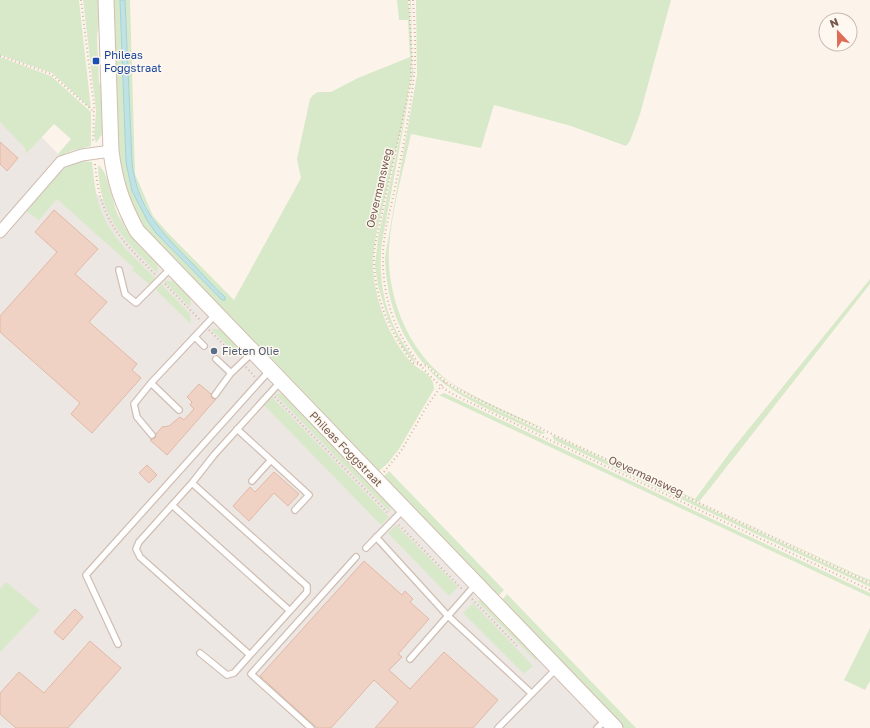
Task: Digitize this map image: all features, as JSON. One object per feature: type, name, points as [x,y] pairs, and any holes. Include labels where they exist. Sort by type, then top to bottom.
[{"type":"street","name":"Phileas Foggstraat","points":[[106,0],[111,151],[114,174],[123,205],[137,231],[557,668],[606,725]]},
{"type":"street","points":[[0,232],[61,162],[82,155],[111,151]]},
{"type":"lane","points":[[119,270],[125,294],[136,304],[171,268]]},
{"type":"lane","points":[[152,435],[137,417],[134,404],[151,383],[216,314]]},
{"type":"lane","points":[[195,337],[204,346]]},
{"type":"lane","points":[[215,395],[231,373],[253,352]]},
{"type":"lane","points":[[216,359],[231,373]]},
{"type":"lane","points":[[118,644],[86,575],[270,370]]},
{"type":"lane","points":[[250,655],[137,553],[136,549],[138,542],[192,483],[237,429],[281,382]]},
{"type":"lane","points":[[151,383],[179,410]]},
{"type":"lane","points":[[237,429],[309,495],[295,510]]},
{"type":"lane","points":[[252,481],[271,460]]},
{"type":"lane","points":[[192,483],[307,586],[307,592],[234,673],[227,675],[200,653]]},
{"type":"lane","points":[[172,505],[290,611]]},
{"type":"lane","points":[[366,548],[404,508]]},
{"type":"lane","points":[[376,537],[448,616],[531,693]]},
{"type":"lane","points":[[311,728],[250,674],[356,557]]},
{"type":"lane","points":[[410,659],[476,584]]},
{"type":"lane","points":[[498,728],[557,668]]},
{"type":"path","points":[[81,0],[94,111],[92,132],[94,153]]},
{"type":"path","name":"Oevermansweg","points":[[409,0],[412,52],[410,86],[375,245],[374,264],[379,298],[393,333],[413,363],[427,366],[445,382],[473,397],[870,583]]},
{"type":"path","name":"Oevermansweg","points":[[413,0],[415,69],[403,144],[384,243],[383,272],[387,301],[393,319],[408,348],[422,366],[442,386],[473,404],[870,590]]},
{"type":"path","points":[[0,56],[51,74],[94,111]]},
{"type":"path","points":[[376,480],[401,451],[427,406],[445,382]]},
{"type":"shaded area","points":[[0,94],[128,226],[610,728],[0,728]]},
{"type":"green space","points":[[0,0],[79,0],[91,109],[52,73],[0,55]]},
{"type":"green space","points":[[83,0],[99,0],[100,14],[97,37],[99,82],[104,92],[103,133],[96,143],[94,136],[96,111]]},
{"type":"green space","points":[[110,0],[120,0],[126,162],[132,191],[156,233],[222,300],[224,296],[180,252],[154,220],[136,183],[132,162],[125,0],[130,0],[135,174],[153,216],[234,300],[301,178],[297,159],[310,99],[318,92],[331,92],[358,78],[410,57],[408,20],[399,20],[397,0],[408,0],[412,46],[411,73],[401,129],[377,231],[373,266],[376,289],[382,312],[392,334],[398,345],[412,363],[429,376],[432,380],[434,389],[399,449],[388,463],[379,471],[374,471],[138,223],[131,208],[119,166]]},
{"type":"green space","points":[[410,0],[411,0],[412,44]]},
{"type":"green space","points":[[416,0],[671,0],[640,114],[630,141],[626,146],[571,126],[494,105],[481,148],[411,134],[395,204],[389,247],[389,267],[392,287],[404,326],[414,344],[426,360],[440,374],[456,386],[490,404],[547,430],[499,410],[468,394],[454,385],[427,365],[425,365],[408,341],[395,315],[388,287],[385,257],[417,75]]},
{"type":"green space","points":[[0,57],[51,76],[91,112],[91,146],[71,151],[60,156],[58,154],[71,139],[54,124],[26,154],[25,148],[0,122]]},
{"type":"green space","points":[[413,64],[413,75],[382,242],[381,279],[386,304],[394,327],[417,364],[402,347],[388,319],[378,286],[375,265],[378,238],[410,91]]},
{"type":"green space","points":[[81,161],[92,162],[97,198],[105,220],[117,239],[155,278],[149,284],[132,270],[134,268],[57,199],[39,220],[26,211],[58,174],[73,163]]},
{"type":"green space","points":[[98,165],[105,174],[121,222],[130,235],[158,263],[157,273],[124,237],[108,213],[99,183]]},
{"type":"green space","points":[[870,279],[870,284],[699,502],[870,580],[870,582],[551,433],[695,499],[734,447]]},
{"type":"green space","points":[[164,281],[175,281],[191,297],[190,307]]},
{"type":"green space","points":[[161,284],[190,314],[191,324],[156,290]]},
{"type":"green space","points":[[211,329],[221,329],[238,346],[238,356]]},
{"type":"green space","points":[[426,367],[446,383],[464,394],[546,433],[541,434],[464,397],[437,378]]},
{"type":"green space","points":[[444,393],[870,593],[870,597],[439,395]]},
{"type":"green space","points":[[275,394],[285,394],[391,504],[390,512]]},
{"type":"green space","points":[[271,396],[389,517],[381,525],[263,404]]},
{"type":"green space","points":[[552,435],[870,584],[870,587],[554,440]]},
{"type":"green space","points":[[389,471],[504,590],[499,595],[494,595],[384,481],[384,476]]},
{"type":"green space","points":[[396,525],[458,587],[449,596],[388,533]]},
{"type":"green space","points":[[6,582],[40,610],[0,652],[0,589]]},
{"type":"green space","points":[[507,594],[636,728],[623,728],[502,604],[503,599]]},
{"type":"green space","points":[[484,600],[536,654],[536,661],[477,601]]},
{"type":"green space","points":[[473,603],[533,666],[524,674],[463,613]]},
{"type":"green space","points":[[870,628],[870,681],[865,690],[844,680]]},
{"type":"water","points":[[120,0],[125,0],[132,162],[139,193],[145,206],[161,230],[225,297],[225,300],[222,300],[156,233],[147,220],[132,191],[126,162]]},
{"type":"building","points":[[0,142],[18,158],[7,171],[0,164]]},
{"type":"building","points":[[54,210],[98,249],[75,274],[107,302],[89,322],[137,364],[132,370],[141,378],[92,433],[71,414],[80,403],[0,332],[0,316],[57,252],[35,232]]},
{"type":"building","points":[[199,384],[211,394],[212,398],[216,399],[167,455],[150,440],[155,438],[156,434],[162,427],[169,426],[180,417],[184,420],[194,409],[190,405],[192,402],[187,397]]},
{"type":"building","points":[[147,465],[157,475],[149,483],[139,473]]},
{"type":"building","points":[[274,472],[299,494],[288,506],[274,493],[249,521],[233,506],[250,487],[255,492]]},
{"type":"building","points":[[364,561],[402,595],[405,591],[413,599],[410,602],[429,619],[398,654],[402,657],[389,670],[410,689],[444,652],[498,700],[473,728],[375,728],[398,702],[374,680],[331,728],[317,728],[260,676]]},
{"type":"building","points":[[75,609],[83,617],[63,640],[54,632]]},
{"type":"building","points":[[90,641],[121,668],[68,728],[16,728],[0,714],[0,693],[19,672],[44,693]]},
{"type":"place","name":"Phileas Foggstraat","points":[[96,61]]},
{"type":"place","name":"Fieten Olie","points":[[214,351]]}]
